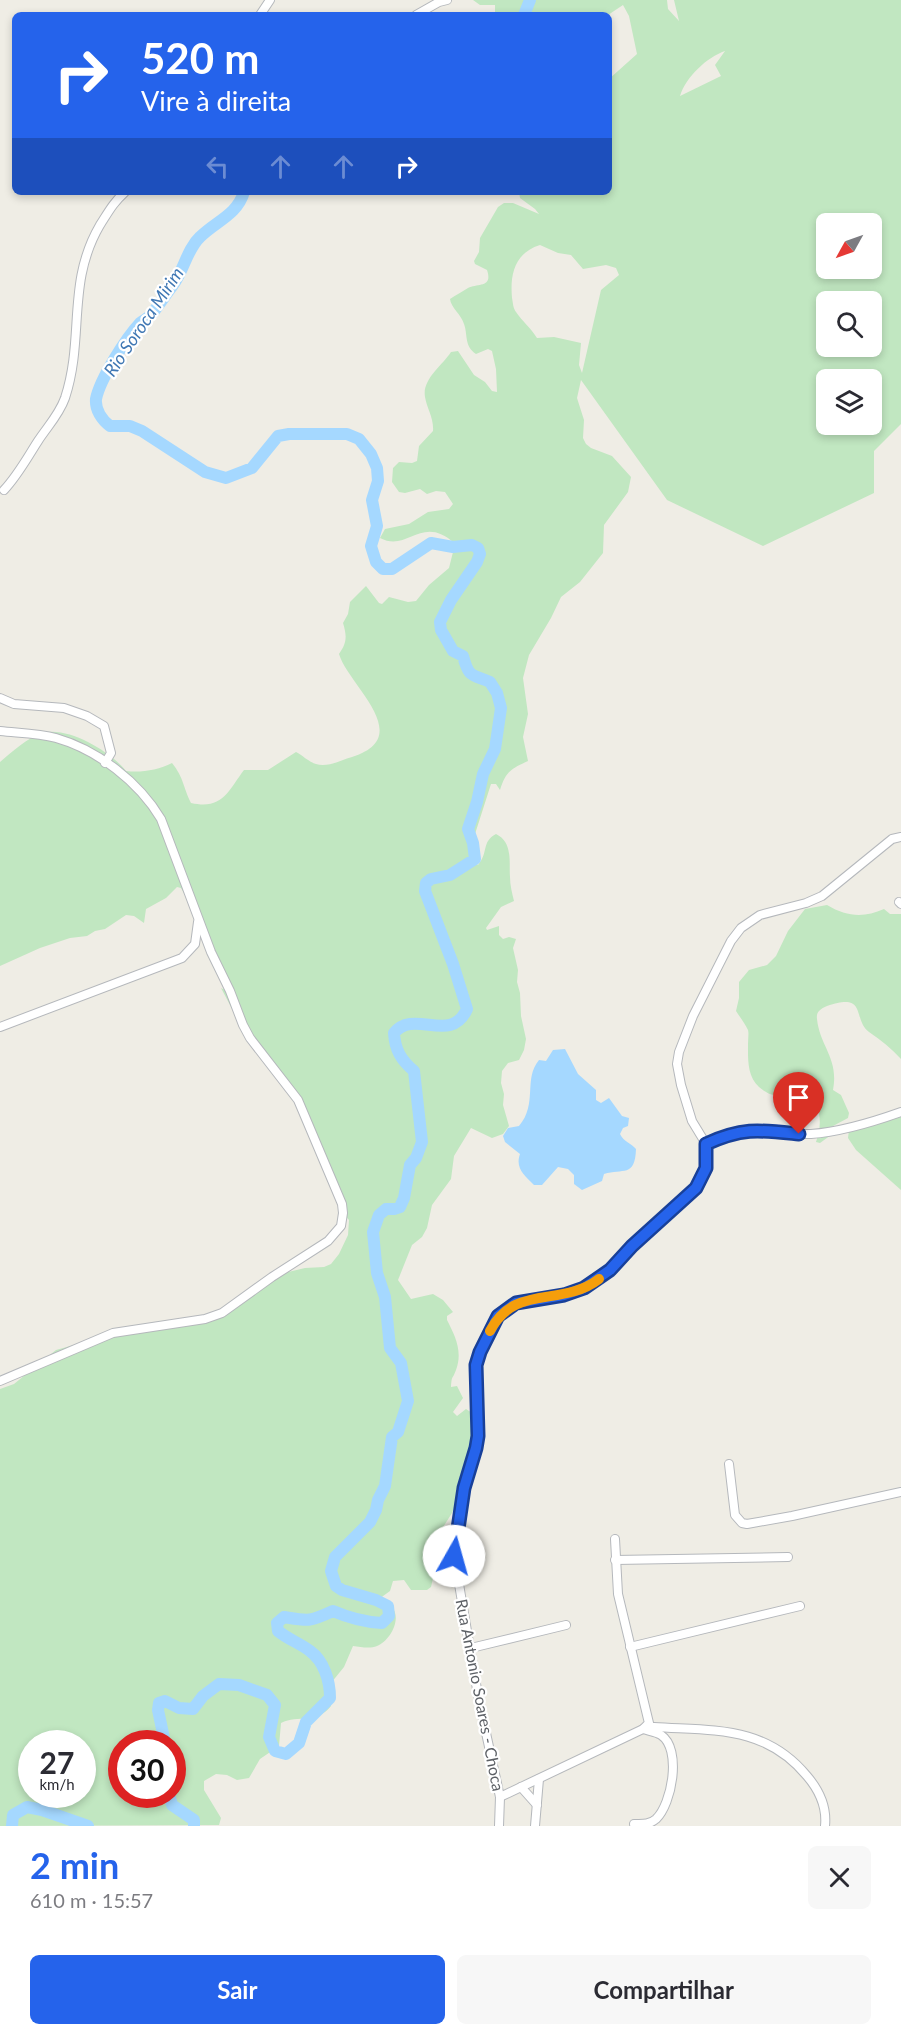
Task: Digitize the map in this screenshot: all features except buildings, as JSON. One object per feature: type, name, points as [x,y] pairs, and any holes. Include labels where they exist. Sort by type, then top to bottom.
[{"type":"street","points":[[422,12],[447,0]]},
{"type":"street","points":[[4,490],[52,423],[64,400],[76,346],[76,306],[80,279],[90,243],[112,203],[121,195]]},
{"type":"street","points":[[0,698],[14,704],[64,708],[87,716],[104,726],[111,753],[105,763]]},
{"type":"street","points":[[0,731],[55,738],[74,745],[127,779],[152,804],[161,819],[211,952],[243,1025],[250,1038],[298,1100],[306,1115],[342,1204],[343,1213],[341,1226],[328,1241],[222,1313],[205,1318],[113,1333],[0,1381]]},
{"type":"street","points":[[901,837],[892,839],[822,896],[806,903],[760,915],[735,934],[693,1017],[679,1052],[677,1064],[692,1121],[706,1144],[730,1133],[743,1131],[813,1134],[837,1130],[901,1112]]},
{"type":"street","points":[[0,1027],[182,958],[195,944],[198,918]]},
{"type":"street","name":"Rua Antonio Soares - Choca","points":[[499,1826],[500,1797],[479,1701],[454,1556],[464,1488],[478,1436],[476,1365],[498,1316],[509,1307],[516,1303],[572,1292],[595,1282],[696,1188],[706,1168],[706,1144]]},
{"type":"street","points":[[729,1464],[735,1515],[742,1523],[747,1524],[901,1492]]},
{"type":"street","points":[[615,1539],[618,1594],[648,1719],[644,1729]]},
{"type":"street","points":[[615,1560],[788,1557]]},
{"type":"street","points":[[630,1647],[800,1606]]},
{"type":"street","points":[[471,1648],[566,1625]]},
{"type":"street","points":[[500,1797],[644,1729],[654,1727],[725,1732],[753,1736],[776,1748],[800,1767],[818,1789],[826,1817],[825,1826]]},
{"type":"street","points":[[634,1824],[648,1824],[656,1819],[665,1808],[672,1773],[673,1755],[670,1745],[662,1736],[644,1729]]},
{"type":"street","points":[[535,1826],[539,1779]]},
{"type":"street","points":[[521,1787],[537,1805]]},
{"type":"green space","points":[[473,0],[667,0],[668,9],[679,21],[674,0],[901,0],[901,424],[874,451],[874,493],[763,546],[667,500],[581,380],[577,398],[584,420],[583,438],[591,448],[612,456],[631,477],[628,492],[604,525],[603,553],[580,582],[561,597],[529,655],[523,678],[528,714],[523,737],[528,761],[510,771],[500,790],[496,784],[491,784],[475,834],[475,862],[478,865],[488,840],[496,834],[505,842],[509,853],[510,883],[514,901],[501,907],[486,928],[487,930],[499,926],[499,935],[503,939],[509,937],[516,939],[513,948],[518,970],[517,982],[526,1039],[519,1060],[508,1063],[502,1071],[503,1105],[509,1126],[503,1134],[492,1138],[471,1128],[454,1156],[451,1179],[432,1205],[427,1228],[422,1237],[412,1245],[398,1280],[411,1299],[433,1294],[443,1300],[453,1312],[447,1316],[447,1320],[455,1338],[459,1356],[451,1387],[457,1386],[463,1398],[453,1412],[457,1416],[466,1409],[472,1413],[473,1451],[469,1472],[456,1490],[456,1503],[452,1513],[426,1554],[429,1554],[435,1569],[431,1587],[427,1590],[411,1590],[404,1580],[393,1581],[390,1591],[379,1599],[390,1605],[394,1611],[396,1617],[393,1629],[377,1646],[368,1648],[353,1646],[344,1667],[331,1683],[331,1706],[319,1715],[281,1723],[279,1746],[260,1759],[249,1778],[237,1780],[227,1775],[216,1774],[204,1781],[204,1790],[221,1818],[219,1825],[0,1826],[0,1389],[14,1384],[56,1350],[142,1326],[207,1320],[284,1273],[331,1264],[339,1254],[348,1235],[349,1220],[342,1212],[298,1099],[239,1022],[221,988],[225,990],[226,987],[181,888],[177,887],[166,898],[146,909],[144,923],[134,916],[126,915],[105,929],[40,948],[0,966],[0,762],[20,745],[37,735],[53,732],[64,733],[100,749],[126,771],[138,772],[172,763],[191,803],[211,804],[229,792],[244,770],[268,770],[296,752],[313,763],[329,764],[352,757],[370,748],[379,737],[379,724],[373,710],[339,654],[345,643],[343,623],[348,614],[350,602],[366,586],[382,604],[389,597],[408,602],[416,601],[429,585],[449,568],[455,544],[443,535],[433,532],[424,532],[399,541],[380,538],[385,529],[409,524],[428,512],[449,509],[453,504],[445,492],[436,491],[427,494],[420,489],[405,493],[399,492],[392,482],[393,468],[399,462],[417,461],[419,446],[433,431],[425,390],[430,379],[451,352],[458,351],[474,375],[485,382],[492,391],[497,392],[492,351],[488,349],[476,354],[472,351],[468,344],[463,320],[450,299],[488,280],[487,270],[475,264],[474,261],[479,252],[480,238],[498,207],[504,203],[513,203],[539,214],[520,195],[612,195],[612,76],[637,54],[629,16],[623,5],[612,12],[495,12],[495,5],[480,5]],"holes":[[[725,51],[715,65],[721,76],[680,96],[692,75],[704,63]],[[540,245],[558,253],[571,255],[583,269],[606,265],[616,268],[619,275],[601,290],[582,373],[579,365],[581,343],[554,337],[537,338],[513,305],[513,273],[519,259],[524,253]]]},
{"type":"green space","points":[[827,905],[856,915],[884,909],[890,914],[901,914],[901,1059],[864,1027],[854,1005],[848,1002],[840,1003],[827,1006],[819,1011],[817,1017],[819,1029],[833,1069],[833,1090],[841,1095],[849,1113],[848,1118],[833,1126],[831,1135],[820,1143],[816,1142],[819,1115],[810,1098],[797,1094],[771,1094],[755,1083],[749,1067],[748,1030],[736,1011],[739,982],[749,970],[767,965],[776,956],[788,931],[805,909]]},
{"type":"green space","points":[[901,1112],[901,1190],[856,1150],[848,1138],[849,1130]]},
{"type":"water","points":[[565,1049],[578,1074],[596,1090],[596,1100],[601,1103],[609,1098],[622,1116],[629,1118],[628,1126],[623,1128],[620,1134],[636,1149],[630,1168],[604,1174],[602,1181],[582,1190],[574,1184],[574,1175],[568,1169],[558,1167],[542,1185],[534,1185],[520,1167],[520,1154],[505,1142],[503,1136],[508,1128],[519,1126],[525,1118],[534,1067],[539,1060],[546,1061],[553,1050]]},
{"type":"waterway","name":"Rio Soroca Mirim","points":[[525,12],[530,0]]},
{"type":"waterway","name":"Rio Soroca Mirim","points":[[162,1730],[158,1710],[159,1703],[165,1701],[179,1708],[193,1709],[203,1696],[219,1684],[239,1685],[267,1695],[275,1705],[269,1737],[275,1751],[286,1754],[299,1743],[306,1722],[330,1698],[330,1692],[319,1660],[306,1648],[278,1631],[277,1623],[284,1617],[309,1620],[333,1611],[357,1619],[382,1623],[389,1616],[388,1606],[336,1586],[331,1571],[335,1557],[370,1522],[376,1510],[385,1486],[392,1437],[398,1432],[408,1401],[401,1363],[390,1348],[385,1297],[377,1273],[373,1232],[379,1215],[386,1209],[400,1207],[404,1198],[410,1165],[416,1158],[422,1142],[414,1071],[400,1054],[394,1033],[402,1026],[412,1024],[442,1026],[452,1024],[460,1019],[467,1009],[453,964],[425,891],[426,883],[431,879],[450,875],[475,859],[468,829],[483,774],[495,749],[501,708],[497,693],[490,682],[469,672],[463,656],[453,651],[441,630],[440,622],[451,600],[477,562],[480,554],[478,548],[472,545],[453,547],[431,543],[392,569],[383,569],[376,562],[371,546],[377,526],[372,500],[378,481],[377,468],[371,454],[359,439],[347,434],[278,436],[252,468],[226,478],[205,472],[142,431],[130,426],[110,426],[100,414],[96,403],[98,391],[121,348],[140,323],[151,315],[173,285],[196,242],[206,231],[231,212],[243,195]]},
{"type":"waterway","name":"Rio Soroca Mirim","points":[[12,1826],[13,1815],[27,1807],[88,1826]]},
{"type":"waterway","name":"Rio Soroca Mirim","points":[[176,1808],[194,1820],[194,1826]]},
{"type":"slow traffic","points":[[490,1331],[498,1316],[516,1303],[564,1295],[584,1288],[599,1279]]},
{"type":"route","points":[[454,1556],[464,1488],[478,1436],[476,1365],[498,1316],[516,1303],[564,1295],[584,1288],[610,1270],[632,1246],[696,1188],[706,1168],[708,1150],[706,1144],[730,1133],[743,1131],[766,1130],[799,1134]]}]
